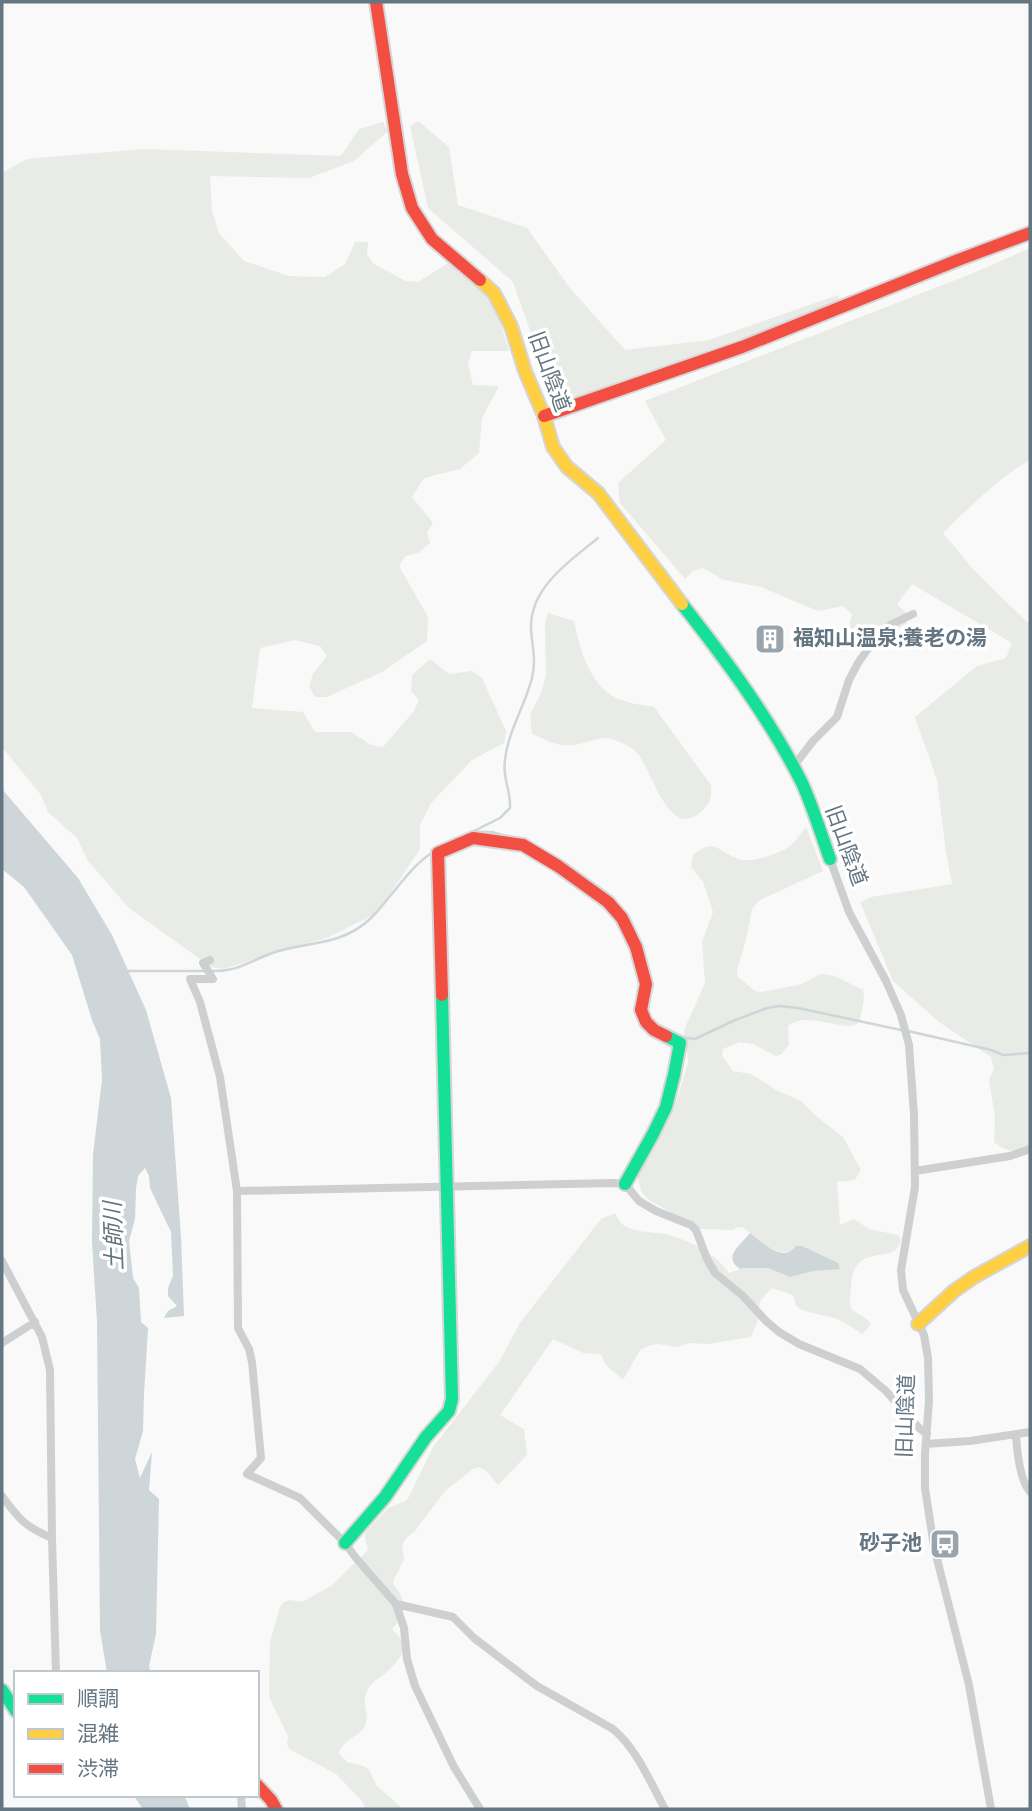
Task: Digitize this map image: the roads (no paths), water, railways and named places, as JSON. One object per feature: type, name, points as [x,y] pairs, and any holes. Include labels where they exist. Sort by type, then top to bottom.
[{"type":"street","name":"旧山陰道","points":[[376,2],[402,174],[412,208],[432,239],[494,293],[511,326],[553,447],[567,467],[598,493],[698,624],[782,745],[803,786],[849,912],[901,1015],[909,1045],[915,1171],[915,1188],[901,1270],[903,1290],[924,1335],[928,1358],[925,1488],[934,1547],[968,1685],[991,1809]]},
{"type":"street","points":[[544,416],[741,347],[1030,233]]},
{"type":"street","points":[[793,766],[837,717],[849,680],[880,632],[913,614]]},
{"type":"street","points":[[345,1543],[384,1497],[426,1437],[449,1411],[452,1399],[438,853],[473,838],[523,845],[608,902],[622,918],[636,947],[646,984],[641,1010],[646,1022],[654,1030],[680,1043],[672,1088],[658,1126],[632,1167],[625,1184]]},
{"type":"street","points":[[210,960],[203,963],[213,979],[190,979],[200,1002],[220,1077],[237,1191],[238,1328],[249,1349],[252,1362],[261,1444],[261,1458],[247,1474],[300,1498],[345,1543],[396,1604],[404,1628],[407,1660],[415,1686],[454,1767],[480,1809]]},
{"type":"street","points":[[915,1171],[1010,1156],[1030,1149]]},
{"type":"street","points":[[237,1191],[625,1184],[639,1201],[691,1225],[696,1230],[715,1273],[779,1332],[799,1344],[860,1369],[886,1391],[927,1434]]},
{"type":"street","points":[[918,1324],[954,1291],[974,1277],[1030,1246]]},
{"type":"street","points":[[2,1261],[43,1337],[50,1370],[56,1671]]},
{"type":"street","points":[[2,1343],[35,1322]]},
{"type":"street","points":[[926,1444],[1030,1432]]},
{"type":"street","points":[[1016,1435],[1026,1487],[1030,1492]]},
{"type":"street","points":[[2,1496],[17,1517],[32,1530],[52,1538]]},
{"type":"street","points":[[396,1604],[453,1617],[474,1638],[537,1686],[613,1729],[636,1758],[665,1809]]},
{"type":"street","points":[[2,1690],[14,1707]]},
{"type":"street","points":[[259,1787],[275,1809]]},
{"type":"water","name":"土師川","points":[[2,789],[78,878],[112,935],[146,1010],[171,1098],[184,1316],[164,1318],[168,1311],[177,1306],[168,1296],[173,1276],[171,1232],[150,1188],[145,1168],[138,1176],[135,1219],[129,1241],[133,1278],[139,1288],[141,1322],[148,1328],[143,1431],[135,1459],[140,1478],[152,1452],[149,1490],[159,1499],[156,1634],[149,1666],[150,1671],[107,1671],[100,1630],[97,1322],[92,1242],[93,1154],[102,1080],[100,1039],[72,955],[24,887],[2,869]]},
{"type":"water","points":[[750,1233],[766,1246],[779,1252],[785,1253],[796,1246],[802,1246],[838,1263],[840,1269],[814,1271],[790,1277],[768,1268],[740,1269],[733,1260],[734,1251]]},
{"type":"water","points":[[134,1797],[185,1797],[190,1809],[143,1809]]},
{"type":"waterway","points":[[470,833],[500,818],[510,808],[505,760],[509,739],[532,678],[534,657],[531,625],[538,598],[555,575],[598,538]]},
{"type":"waterway","points":[[475,832],[492,832],[513,838]]},
{"type":"waterway","points":[[211,971],[235,968],[285,949],[348,934],[371,918],[408,874],[433,852]]},
{"type":"waterway","points":[[127,971],[204,971]]},
{"type":"waterway","points":[[679,1037],[695,1039],[733,1021],[780,1006],[901,1030]]},
{"type":"waterway","points":[[908,1031],[1003,1055],[1030,1053]]},
{"type":"place","name":"福知山温泉;養老の湯","points":[[770,639]]},
{"type":"place","name":"砂子池","points":[[945,1544]]}]
